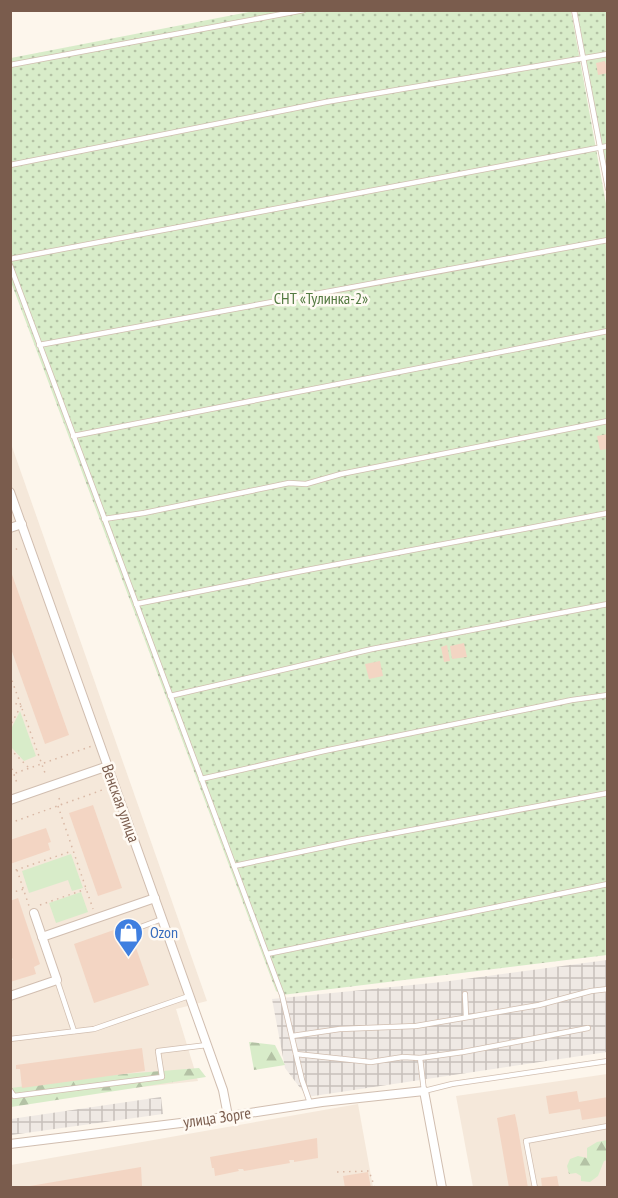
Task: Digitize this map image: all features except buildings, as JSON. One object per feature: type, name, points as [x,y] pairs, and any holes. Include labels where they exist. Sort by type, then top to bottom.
[{"type":"street","name":"Венская улица","points":[[10,492],[223,1090],[228,1116]]},
{"type":"street","points":[[10,528],[22,524]]},
{"type":"street","points":[[10,800],[108,766]]},
{"type":"street","points":[[42,937],[155,898]]},
{"type":"street","points":[[10,996],[57,981],[34,912]]},
{"type":"street","points":[[424,1091],[442,1188]]},
{"type":"street","name":"улица Зорге","points":[[10,1144],[424,1091]]},
{"type":"lane","points":[[10,64],[304,10]]},
{"type":"lane","points":[[574,10],[608,189]]},
{"type":"lane","points":[[10,165],[326,102],[608,54]]},
{"type":"lane","points":[[10,259],[608,146]]},
{"type":"lane","points":[[39,345],[608,240]]},
{"type":"lane","points":[[10,265],[282,994],[310,1105]]},
{"type":"lane","points":[[73,436],[608,331]]},
{"type":"lane","points":[[104,519],[289,483],[306,484],[341,474],[608,421]]},
{"type":"lane","points":[[136,604],[365,558],[608,513]]},
{"type":"lane","points":[[170,696],[372,649],[608,604]]},
{"type":"lane","points":[[201,778],[346,746],[572,700],[608,695]]},
{"type":"lane","points":[[234,867],[353,841],[608,793]]},
{"type":"lane","points":[[267,954],[608,884]]},
{"type":"lane","points":[[130,931],[162,919]]},
{"type":"lane","points":[[57,981],[74,1031]]},
{"type":"lane","points":[[292,1036],[340,1029],[416,1026],[539,1005],[591,991],[608,989]]},
{"type":"lane","points":[[465,994],[466,1017]]},
{"type":"lane","points":[[10,1040],[94,1029],[189,996]]},
{"type":"lane","points":[[296,1054],[371,1062],[403,1057],[420,1058],[588,1028]]},
{"type":"lane","points":[[10,1090],[11,1095],[14,1096],[162,1077],[158,1051],[207,1045]]},
{"type":"lane","points":[[420,1058],[424,1091],[452,1084],[608,1061]]},
{"type":"lane","points":[[535,1188],[526,1141],[608,1126]]},
{"type":"path","points":[[10,675],[45,773]]},
{"type":"path","points":[[11,700],[21,706]]},
{"type":"path","points":[[10,726],[21,706]]},
{"type":"path","points":[[10,775],[100,743]]},
{"type":"path","points":[[10,749],[29,768]]},
{"type":"path","points":[[10,763],[18,783]]},
{"type":"path","points":[[11,822],[115,786]]},
{"type":"path","points":[[59,798],[62,805]]},
{"type":"path","points":[[58,806],[96,918]]},
{"type":"path","points":[[10,872],[73,850]]},
{"type":"path","points":[[17,869],[30,908],[34,912]]},
{"type":"path","points":[[10,893],[24,889]]},
{"type":"path","points":[[41,904],[86,889]]},
{"type":"path","points":[[337,1172],[369,1171],[375,1188]]},
{"type":"shaded area","points":[[10,441],[207,1001],[176,1009],[198,1081],[11,1101]]},
{"type":"shaded area","points":[[607,960],[607,1052],[307,1097],[285,1068],[272,999],[442,982]]},
{"type":"shaded area","points":[[607,1074],[607,1187],[473,1187],[456,1096]]},
{"type":"shaded area","points":[[161,1097],[163,1114],[11,1135],[11,1119]]},
{"type":"shaded area","points":[[358,1104],[373,1187],[11,1188],[11,1165]]},
{"type":"green space","name":"СНТ «Тулинка-2»","points":[[254,11],[571,11],[608,215],[607,955],[282,995],[276,991],[11,282],[11,58]]},
{"type":"green space","points":[[577,11],[607,11],[607,179]]},
{"type":"green space","points":[[20,711],[36,756],[24,761],[11,747],[11,729]]},
{"type":"green space","points":[[71,854],[83,888],[72,891],[68,880],[29,893],[22,871]]},
{"type":"green space","points":[[81,892],[88,912],[56,923],[49,903]]},
{"type":"green space","points":[[249,1042],[275,1045],[285,1065],[254,1070]]},
{"type":"green space","points":[[199,1068],[206,1077],[11,1107],[11,1088],[111,1075]]},
{"type":"green space","points":[[607,1140],[607,1160],[604,1161],[598,1176],[590,1182],[581,1181],[581,1176],[576,1173],[569,1174],[567,1166],[570,1159],[578,1156],[587,1158],[587,1148],[597,1142]]},
{"type":"place","name":"Ozon","points":[[129,958]]}]
